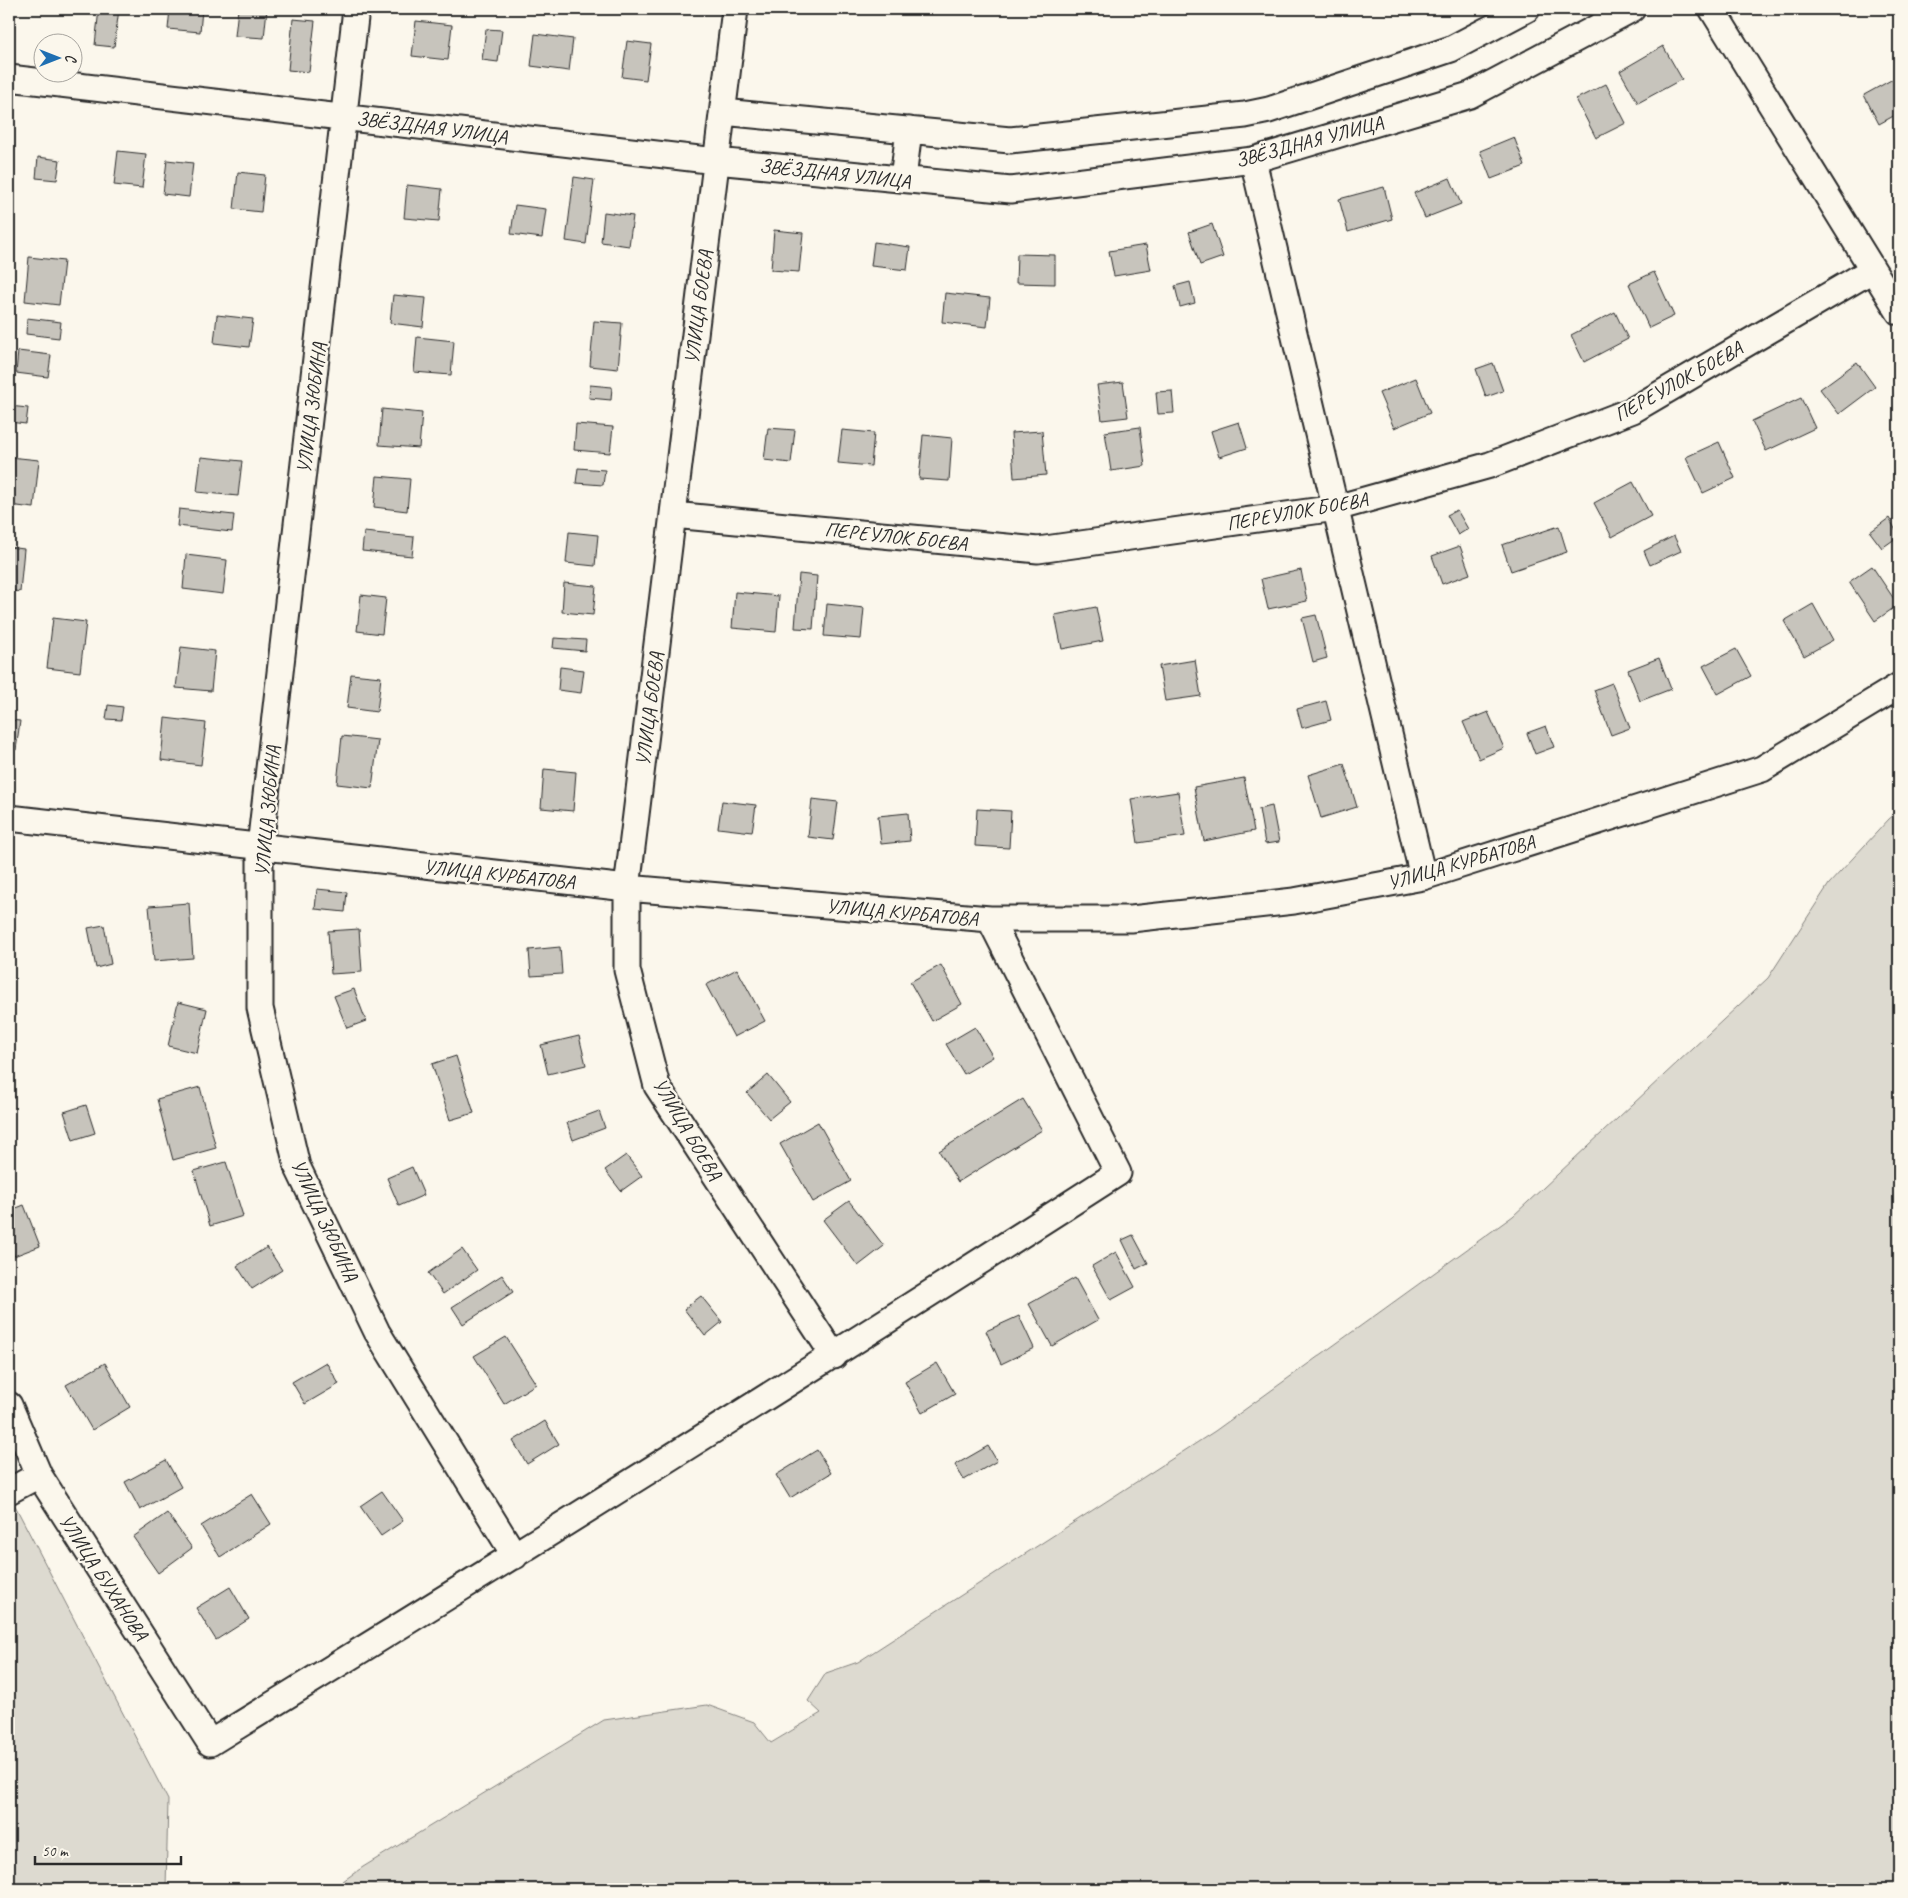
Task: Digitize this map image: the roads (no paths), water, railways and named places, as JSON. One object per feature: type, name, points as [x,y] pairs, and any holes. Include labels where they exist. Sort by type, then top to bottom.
[{"type":"street","name":"УЛИЦА ЗЮБИНА","points":[[356,9],[260,847],[260,1008],[297,1166],[377,1332],[515,1556]]},
{"type":"street","name":"УЛИЦА БОЕВА","points":[[735,9],[628,888],[626,970],[657,1086],[834,1356]]},
{"type":"street","name":"ЗВЁЗДНАЯ УЛИЦА","points":[[723,112],[1010,140],[1245,115],[1269,110],[1451,49],[1527,9]]},
{"type":"street","name":"ЗВЁЗДНАЯ УЛИЦА","points":[[9,78],[716,161],[1011,190],[1253,160],[1470,95],[1632,9]]},
{"type":"street","points":[[1712,9],[1899,312]]},
{"type":"street","points":[[903,179],[908,130]]},
{"type":"street","points":[[1253,160],[1423,877]]},
{"type":"street","name":"ПЕРЕУЛОК БОЕВА","points":[[673,515],[1038,550],[1336,508],[1490,465],[1632,410],[1872,270]]},
{"type":"street","name":"УЛИЦА КУРБАТОВА","points":[[9,818],[628,888],[990,919],[1131,918],[1294,901],[1423,877],[1762,769],[1899,686]]},
{"type":"street","name":"УЛИЦА КУРБАТОВА","points":[[834,1356],[1118,1172],[990,919]]},
{"type":"street","points":[[515,1556],[834,1356]]},
{"type":"street","name":"УЛИЦА БУХАНОВА","points":[[9,1405],[39,1475],[210,1743],[515,1556]]},
{"type":"street","points":[[9,1491],[39,1475]]}]
